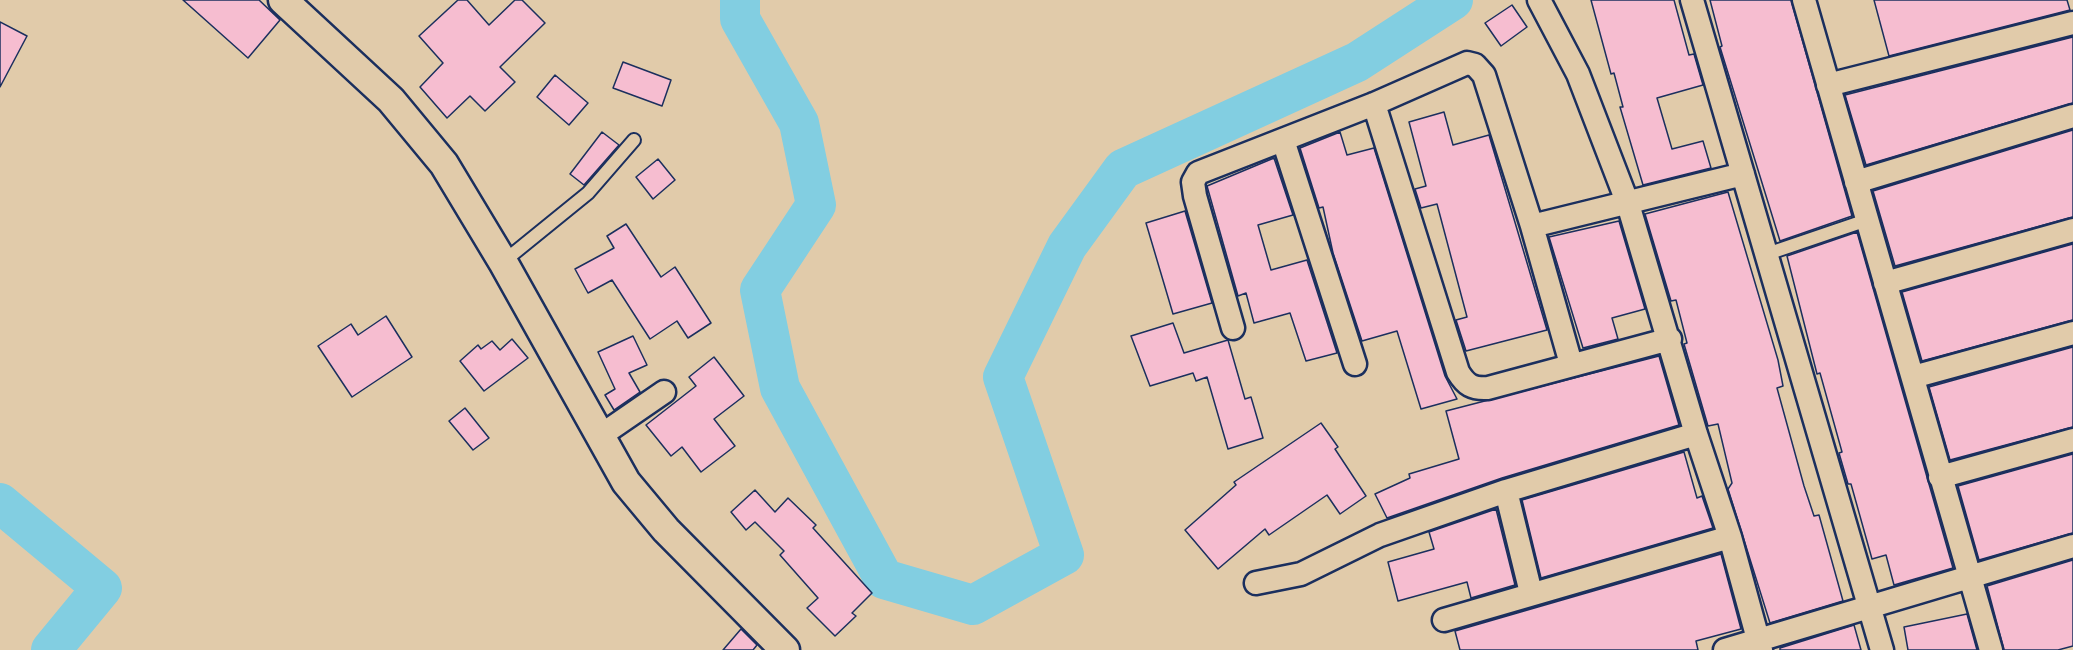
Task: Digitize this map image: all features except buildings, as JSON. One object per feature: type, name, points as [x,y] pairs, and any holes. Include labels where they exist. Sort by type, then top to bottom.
[{"type":"street","points":[[283,0],[382,92],[413,125],[444,164],[503,262],[626,482],[648,511],[785,650]]},
{"type":"street","points":[[1539,0],[1578,74],[1628,204],[1670,339],[1696,435],[1731,537],[1760,646]]},
{"type":"street","points":[[1692,0],[1882,650]]},
{"type":"street","points":[[1804,0],[1991,650]]},
{"type":"street","points":[[1828,85],[2073,22]]},
{"type":"street","points":[[1233,328],[1193,182],[1198,173],[1207,167],[1374,104],[1467,63],[1475,65],[1484,75],[1532,226],[1571,364]]},
{"type":"street","points":[[1374,104],[1458,372],[1465,383],[1475,389],[1488,388],[1670,339]]},
{"type":"street","points":[[1856,182],[2073,116]]},
{"type":"street","points":[[1283,140],[1355,364]]},
{"type":"street","points":[[1532,226],[1743,174]]},
{"type":"street","points":[[1885,283],[2073,230]]},
{"type":"street","points":[[1913,377],[2073,333]]},
{"type":"street","points":[[600,436],[664,392]]},
{"type":"street","points":[[1256,583],[1301,574],[1380,536],[1506,491],[1696,435]]},
{"type":"street","points":[[1940,477],[2073,440]]},
{"type":"street","points":[[1506,491],[1531,593]]},
{"type":"street","points":[[1444,620],[1731,537]]},
{"type":"street","points":[[1725,650],[1760,646],[1870,608],[2073,546]]},
{"type":"lane","points":[[503,262],[588,193],[634,140]]},
{"type":"lane","points":[[1767,255],[1867,220]]},
{"type":"waterway","points":[[740,0],[740,19],[799,123],[816,205],[760,290],[780,388],[884,579],[973,605],[1064,555],[1003,377],[1067,246],[1123,169],[1357,62],[1453,0]]},
{"type":"waterway","points":[[0,503],[102,588],[51,650]]}]
